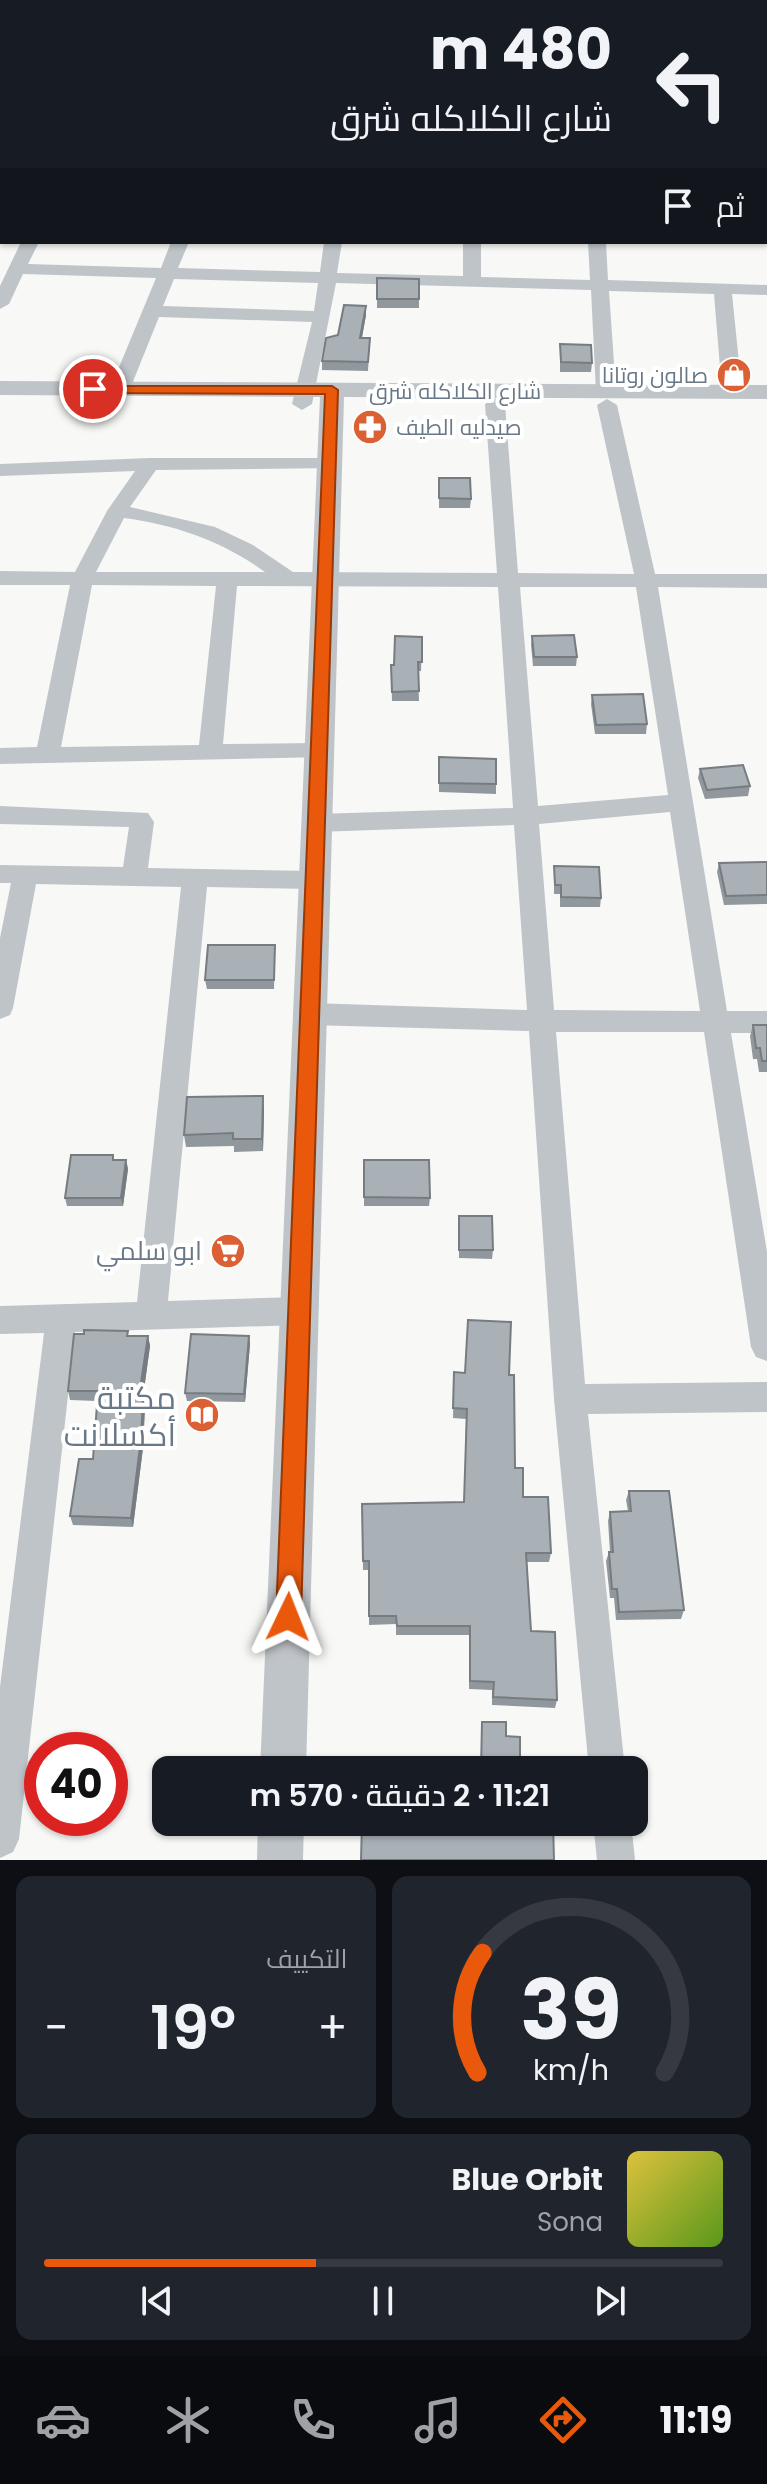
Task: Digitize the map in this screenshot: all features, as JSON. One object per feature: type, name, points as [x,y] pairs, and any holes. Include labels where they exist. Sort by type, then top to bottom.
[{"type":"street","points":[[0,304],[29,244]]},
{"type":"street","points":[[120,389],[179,244]]},
{"type":"street","points":[[283,1756],[329,464],[317,397],[322,317],[333,244]]},
{"type":"street","points":[[472,244],[472,280]]},
{"type":"street","points":[[597,244],[606,398],[646,581],[767,1347]]},
{"type":"street","points":[[19,269],[767,290]]},
{"type":"street","points":[[722,288],[732,392]]},
{"type":"street","points":[[153,311],[322,317]]},
{"type":"street","name":"شارع الكلاكله شرق","points":[[0,388],[120,389],[495,404],[767,392]]},
{"type":"street","name":"شارع الكلاكله شرق","points":[[0,401],[317,397],[606,398],[767,405]]},
{"type":"street","points":[[495,404],[570,1399],[606,1756]]},
{"type":"street","points":[[0,470],[150,464],[329,464]]},
{"type":"street","points":[[47,756],[82,579],[117,511],[150,464]]},
{"type":"street","points":[[117,511],[194,524],[255,553],[287,578]]},
{"type":"street","points":[[0,578],[767,581]]},
{"type":"street","points":[[210,752],[227,579]]},
{"type":"street","points":[[0,756],[319,751]]},
{"type":"street","points":[[316,823],[526,816],[680,802]]},
{"type":"street","points":[[0,815],[139,819],[142,822],[134,877]]},
{"type":"street","points":[[0,1008],[13,874],[314,880]]},
{"type":"street","points":[[151,1315],[195,878]]},
{"type":"street","points":[[310,1014],[543,1021],[767,1022]]},
{"type":"street","points":[[0,1320],[299,1311]]},
{"type":"street","points":[[0,1839],[61,1318]]},
{"type":"street","points":[[570,1399],[767,1397]]},
{"type":"street","points":[[280,1860],[281,1836]]},
{"type":"street","points":[[613,1836],[616,1860]]},
{"type":"building","points":[[377,278],[419,279],[419,299],[377,299]]},
{"type":"building","points":[[344,305],[366,306],[360,338],[370,338],[368,362],[322,361],[326,338],[338,335]]},
{"type":"building","points":[[560,344],[591,345],[592,363],[561,362]]},
{"type":"building","points":[[439,478],[470,478],[471,499],[439,498]]},
{"type":"building","points":[[574,635],[577,657],[534,657],[532,636]]},
{"type":"building","points":[[395,636],[422,637],[422,662],[418,662],[419,691],[392,692],[391,665],[394,665]]},
{"type":"building","points":[[643,694],[647,724],[596,725],[592,695]]},
{"type":"building","points":[[439,757],[496,759],[496,784],[439,783]]},
{"type":"building","points":[[743,765],[750,786],[707,790],[700,769]]},
{"type":"building","points":[[767,862],[767,895],[726,896],[719,863]]},
{"type":"building","points":[[554,866],[599,867],[601,898],[561,897],[561,885],[555,885]]},
{"type":"building","points":[[208,945],[275,945],[274,980],[205,980]]},
{"type":"building","points":[[753,1025],[767,1025],[767,1061],[762,1061],[760,1048],[756,1048]]},
{"type":"building","points":[[263,1096],[262,1139],[233,1139],[233,1133],[184,1135],[187,1097]]},
{"type":"building","points":[[71,1155],[113,1155],[113,1160],[126,1160],[121,1198],[65,1198]]},
{"type":"building","points":[[364,1160],[429,1160],[430,1198],[364,1197]]},
{"type":"building","points":[[459,1216],[492,1216],[493,1250],[459,1250]]},
{"type":"building","points":[[468,1320],[511,1322],[509,1375],[514,1375],[515,1468],[523,1468],[523,1497],[548,1497],[551,1553],[526,1553],[531,1631],[555,1632],[557,1700],[493,1697],[494,1682],[470,1681],[470,1626],[397,1626],[396,1616],[369,1616],[369,1561],[363,1561],[362,1504],[464,1502],[467,1409],[453,1408],[454,1372],[465,1373]]},
{"type":"building","points":[[84,1330],[128,1331],[127,1336],[148,1336],[139,1396],[143,1397],[141,1439],[131,1518],[70,1516],[79,1459],[93,1459],[98,1391],[68,1391],[74,1334],[84,1334]]},
{"type":"building","points":[[191,1334],[249,1336],[244,1394],[185,1393]]},
{"type":"building","points":[[629,1491],[669,1491],[684,1610],[619,1612],[617,1589],[612,1589],[610,1512],[631,1511]]},
{"type":"building","points":[[482,1722],[506,1722],[506,1736],[520,1737],[520,1756],[481,1756]]},
{"type":"building","points":[[362,1836],[553,1836],[554,1860],[361,1860]]},
{"type":"place","name":"صالون روتانا","points":[[734,375]]},
{"type":"place","name":"صيدليه الطيف","points":[[370,427]]},
{"type":"place","name":"ابو سلمي","points":[[228,1251]]},
{"type":"place","name":"مكتبة أكسلانت","points":[[202,1415]]},
{"type":"route","points":[[93,389],[332,390],[288,1617]]}]
